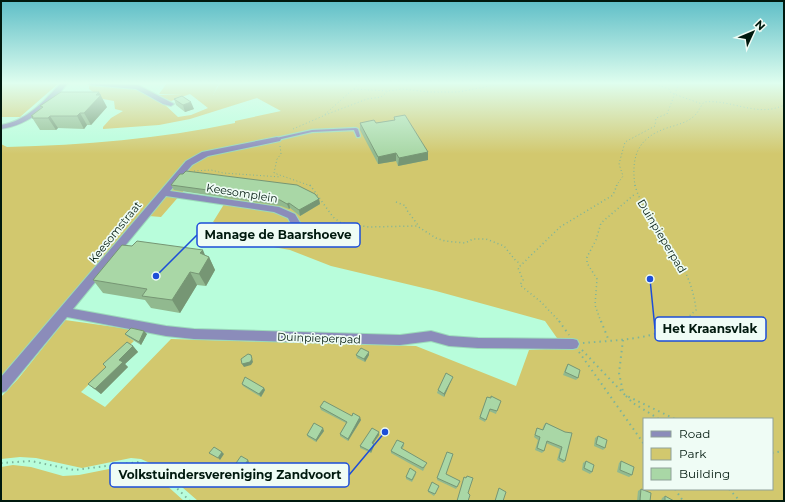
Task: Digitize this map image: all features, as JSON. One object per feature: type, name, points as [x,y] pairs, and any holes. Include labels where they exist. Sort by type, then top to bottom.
[{"type":"street","points":[[1,127],[9,127],[30,117],[41,106]]},
{"type":"street","name":"Keesomstraat","points":[[1,387],[189,163],[195,158],[205,154],[277,140]]},
{"type":"street","name":"Keesomplein","points":[[163,193],[276,209],[292,216],[297,226],[290,238]]},
{"type":"street","name":"Duinpieperpad","points":[[65,312],[166,331],[194,334],[400,340],[430,336],[449,341],[478,343],[574,344]]},
{"type":"lane","points":[[277,140],[312,131],[356,129],[358,136]]},
{"type":"path","points":[[323,116],[334,106]]},
{"type":"path","points":[[287,130],[348,106]]},
{"type":"path","points":[[643,443],[574,344],[557,316],[534,295],[520,285],[523,280],[518,268],[560,227],[613,195],[617,185],[624,176],[619,164],[625,142],[655,126],[656,118],[667,114],[671,106]]},
{"type":"path","name":"Duinpieperpad","points":[[574,344],[609,341],[662,332],[677,327],[688,320],[696,310],[694,291],[681,264],[672,248],[648,215],[637,193],[634,164],[635,153],[642,141],[659,131],[693,117],[700,106]]},
{"type":"path","points":[[740,106],[765,111],[782,106]]},
{"type":"path","points":[[277,140],[282,148],[274,171],[281,177]]},
{"type":"path","points":[[191,171],[211,170],[223,173],[238,172],[292,178],[310,186],[334,218],[341,223],[369,227],[419,226]]},
{"type":"path","points":[[609,341],[607,331],[597,313],[594,300],[597,280],[594,271],[587,263],[587,256],[596,240],[596,230],[601,223],[637,193]]},
{"type":"path","points":[[396,202],[406,206],[406,210],[419,226],[436,238],[445,241],[466,243],[473,239],[491,241],[504,246],[516,261],[521,264]]},
{"type":"path","points":[[623,339],[623,354],[617,375],[619,385],[625,395],[673,418]]},
{"type":"path","points":[[574,344],[633,403],[657,418]]},
{"type":"path","points":[[773,453],[784,452]]},
{"type":"path","points":[[1,463],[31,461],[74,470],[139,462],[151,466],[161,473],[190,501]]},
{"type":"path","points":[[676,490],[683,501]]},
{"type":"path","points":[[730,490],[740,501]]},
{"type":"green space","points":[[1,106],[32,106],[20,117],[1,117]]},
{"type":"green space","points":[[115,106],[167,106],[178,117],[191,115],[208,108],[206,106],[230,106],[190,119],[159,125],[103,129],[111,118],[123,111],[115,109]]},
{"type":"green space","points":[[273,106],[784,106],[784,501],[198,501],[159,467],[141,459],[131,458],[82,468],[36,458],[20,457],[1,459],[1,397],[18,379],[65,320],[136,330],[128,337],[134,341],[81,392],[105,407],[171,339],[416,346],[516,386],[529,350],[564,348],[545,321],[436,291],[331,266],[290,250],[251,243],[252,238],[244,234],[247,228],[219,225],[213,222],[226,201],[221,191],[187,187],[161,217],[149,216],[191,165],[200,158],[276,137],[205,152],[182,165],[1,383],[1,144],[7,147],[36,146],[93,143],[150,137],[207,129],[281,111]]},
{"type":"green space","points":[[13,465],[31,467],[63,476],[79,475],[119,467],[137,467],[154,474],[184,501],[1,501],[1,467]]},
{"type":"building","points":[[41,106],[90,106],[84,113],[80,113],[77,116],[32,118],[33,116],[31,116],[43,107]]},
{"type":"building","points":[[405,115],[428,152],[399,158],[396,153],[378,157],[360,123],[374,120],[376,123],[395,120],[394,117]]},
{"type":"building","points":[[186,171],[297,185],[315,194],[319,199],[299,210],[289,203],[287,204],[280,200],[171,185],[180,174],[183,174]]},
{"type":"building","points":[[137,241],[203,250],[200,253],[209,257],[199,274],[190,272],[172,300],[142,296],[147,289],[93,280],[122,245],[132,246]]},
{"type":"building","points":[[131,328],[144,331],[139,342],[125,334]]},
{"type":"building","points":[[127,342],[133,346],[119,360],[123,362],[95,389],[88,384],[106,367],[103,364]]},
{"type":"building","points":[[361,348],[369,352],[364,359],[356,355]]},
{"type":"building","points":[[248,354],[251,355],[252,359],[250,362],[242,364],[241,359]]},
{"type":"building","points":[[568,364],[580,370],[578,378],[565,372]]},
{"type":"building","points":[[446,373],[453,377],[444,394],[438,390]]},
{"type":"building","points":[[245,377],[264,388],[259,394],[242,384]]},
{"type":"building","points":[[491,396],[501,401],[497,411],[490,409],[486,420],[480,417],[487,397],[491,398]]},
{"type":"building","points":[[324,401],[352,416],[353,413],[360,417],[348,439],[340,434],[347,422],[320,407]]},
{"type":"building","points":[[314,423],[323,428],[316,440],[307,435]]},
{"type":"building","points":[[546,423],[565,432],[572,433],[565,461],[559,458],[562,447],[547,441],[544,451],[537,448],[540,437],[535,435],[537,428],[543,430]]},
{"type":"building","points":[[372,428],[379,432],[372,443],[374,444],[370,451],[360,446]]},
{"type":"building","points":[[598,436],[607,440],[605,448],[596,444]]},
{"type":"building","points":[[397,440],[404,443],[401,448],[427,463],[423,468],[391,451]]},
{"type":"building","points":[[214,447],[222,452],[218,458],[209,453]]},
{"type":"building","points":[[447,452],[453,454],[446,474],[460,481],[457,487],[437,478]]},
{"type":"building","points":[[241,456],[248,460],[241,470],[234,466]]},
{"type":"building","points":[[586,461],[594,465],[592,472],[584,468]]},
{"type":"building","points":[[621,461],[634,467],[632,475],[620,470]]},
{"type":"building","points":[[410,468],[416,472],[412,480],[406,477]]},
{"type":"building","points":[[467,476],[473,478],[468,493],[470,495],[468,501],[457,501],[464,477],[466,478]]},
{"type":"building","points":[[432,482],[439,486],[435,494],[428,491]]},
{"type":"building","points":[[499,488],[506,492],[503,501],[495,501]]},
{"type":"building","points":[[641,489],[651,493],[650,501],[640,500]]},
{"type":"building","points":[[665,496],[674,501],[665,501]]},
{"type":"place","name":"Manage de Baarshoeve","points":[[156,276]]},
{"type":"place","name":"Het Kraansvlak","points":[[650,279]]},
{"type":"place","name":"Volkstuindersvereniging Zandvoort","points":[[385,432]]}]
